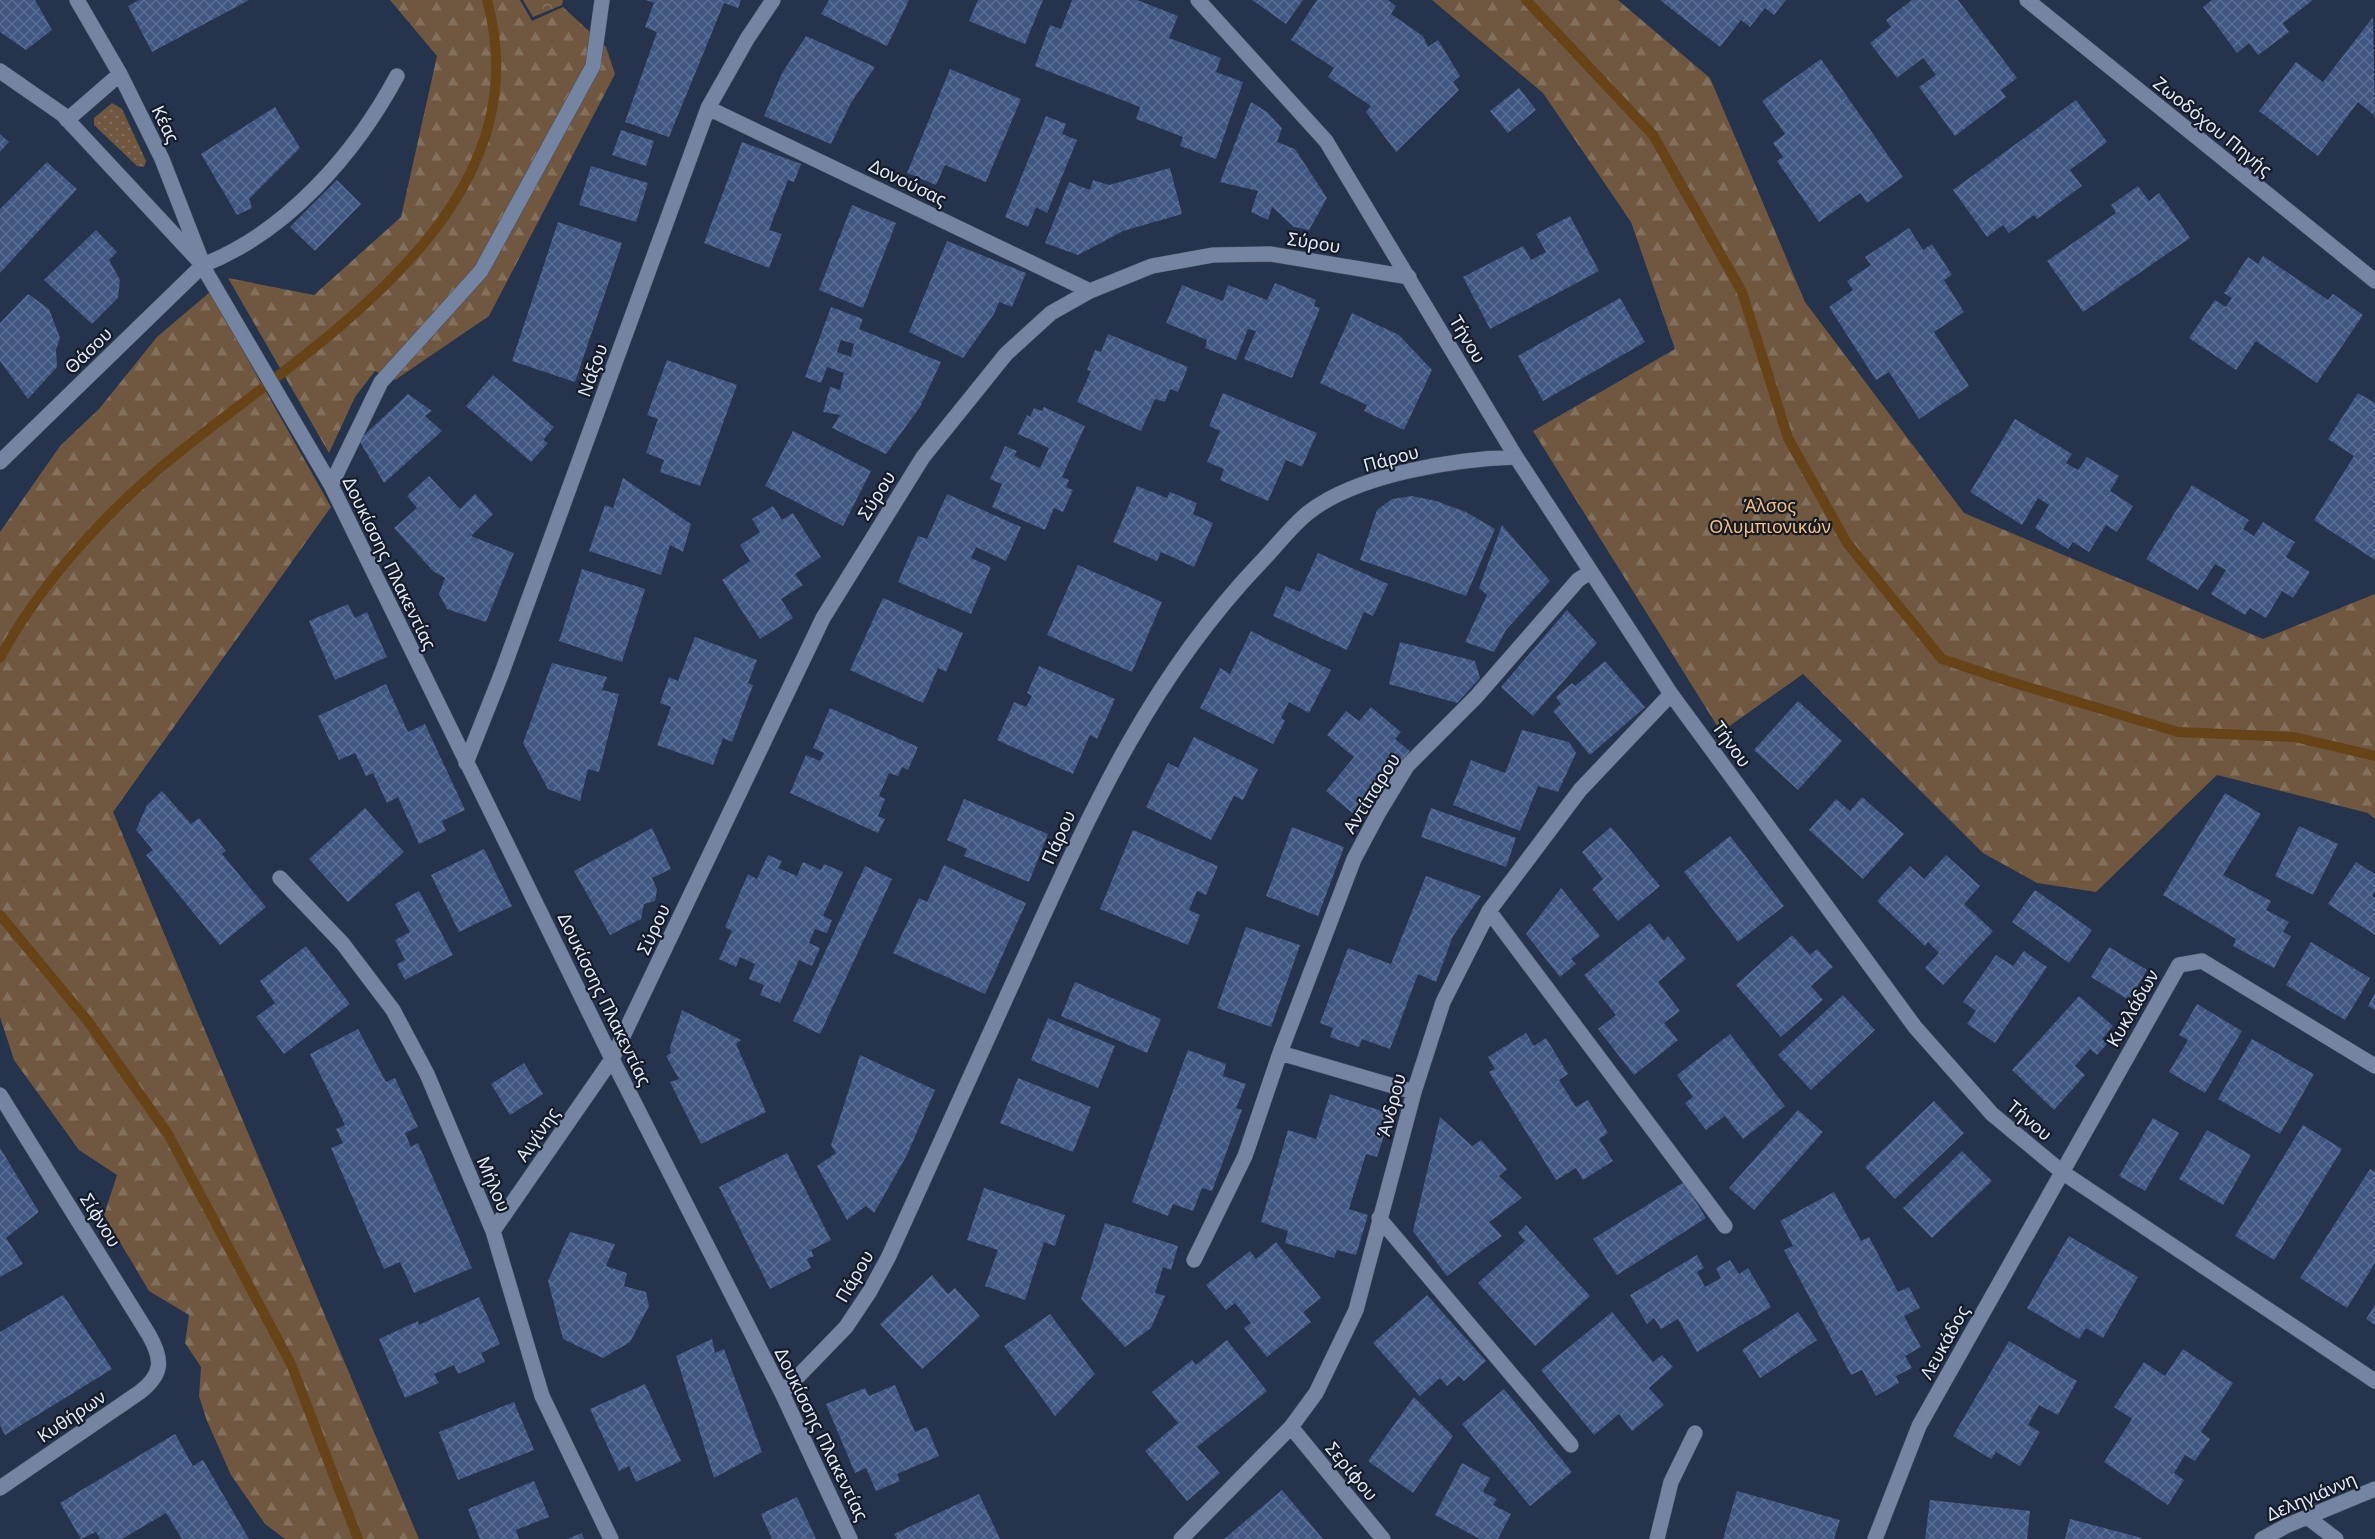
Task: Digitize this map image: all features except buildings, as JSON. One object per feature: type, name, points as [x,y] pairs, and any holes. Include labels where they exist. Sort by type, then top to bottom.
[{"type":"street","name":"Κέας","points":[[77,0],[120,74],[162,159],[204,268]]},
{"type":"street","points":[[328,481],[381,382],[482,271],[593,66],[602,0]]},
{"type":"street","name":"Νάξου","points":[[466,763],[501,675],[708,108],[747,39],[773,0]]},
{"type":"street","name":"Τήνου","points":[[1198,0],[1326,141],[1516,457],[1671,694],[1915,1028],[1992,1114],[2062,1172],[2375,1381]]},
{"type":"street","name":"Ζωοδόχου Πηγής","points":[[2027,0],[2375,281]]},
{"type":"street","points":[[0,71],[67,120],[204,268]]},
{"type":"street","points":[[67,120],[120,74]]},
{"type":"street","name":"Θάσου","points":[[0,462],[204,268],[248,243],[291,211],[331,170],[376,115],[397,76]]},
{"type":"street","name":"Δονούσας","points":[[708,108],[1090,291]]},
{"type":"street","name":"Σύρου","points":[[612,1059],[823,618],[923,457],[1006,354],[1051,313],[1090,291],[1152,266],[1213,255],[1270,254],[1409,277]]},
{"type":"street","name":"Δουκίσσης Πλακεντίας","points":[[204,268],[328,481],[612,1059],[782,1393],[850,1539]]},
{"type":"street","name":"Πάρου","points":[[782,1393],[846,1327],[870,1291],[888,1258],[1091,811],[1169,674],[1225,600],[1309,512],[1352,489],[1402,472],[1475,458],[1516,457]]},
{"type":"street","name":"Αντίπαρου","points":[[1194,1260],[1245,1156],[1280,1053],[1354,859],[1407,766],[1476,697],[1578,580],[1590,572]]},
{"type":"street","name":"Άνδρου","points":[[1181,1539],[1291,1427],[1316,1393],[1356,1310],[1414,1092],[1443,1002],[1489,911],[1580,790],[1671,694]]},
{"type":"street","name":"Μήλου","points":[[280,878],[343,944],[393,1010],[428,1074],[493,1231],[542,1396],[611,1539]]},
{"type":"street","points":[[1489,911],[1725,1226]]},
{"type":"street","name":"Κυκλάδων","points":[[2062,1172],[2179,965],[2202,961],[2375,1066]]},
{"type":"street","points":[[1280,1053],[1414,1092]]},
{"type":"street","name":"Αιγίνης","points":[[493,1231],[612,1059]]},
{"type":"street","name":"Σίφνου","points":[[0,1095],[149,1335],[158,1352],[159,1370]]},
{"type":"street","name":"Λευκάδος","points":[[1875,1539],[1919,1426],[2062,1172]]},
{"type":"street","points":[[1379,1218],[1571,1445]]},
{"type":"street","name":"Κυθήρων","points":[[0,1488],[140,1392],[152,1383],[159,1370]]},
{"type":"street","name":"Σερίφου","points":[[1291,1427],[1383,1539]]},
{"type":"street","points":[[1657,1539],[1671,1482],[1695,1433]]},
{"type":"street","name":"Δεληγιάννη","points":[[2262,1539],[2307,1517],[2375,1490]]},
{"type":"street","points":[[2307,1517],[2336,1539]]},
{"type":"green space","points":[[390,0],[520,0],[532,21],[563,7],[606,47],[615,74],[489,316],[395,380],[375,371],[355,397],[329,453],[228,278],[314,295],[401,217],[437,56]]},
{"type":"green space","points":[[523,0],[563,0],[562,5],[533,17]]},
{"type":"green space","name":"Άλσος Ολυμπιονικών","points":[[1432,0],[1618,0],[1710,78],[1805,302],[1964,513],[2263,639],[2375,594],[2375,819],[2368,813],[2217,775],[2096,892],[2037,883],[1983,853],[1803,674],[1721,732],[1533,431],[1675,349],[1631,222],[1543,93]]},
{"type":"green space","points":[[112,103],[122,109],[146,161],[144,167],[137,166],[94,125],[94,118]]},
{"type":"green space","points":[[210,292],[331,507],[113,812],[419,1539],[285,1539],[265,1524],[231,1475],[207,1421],[199,1396],[201,1367],[185,1343],[189,1315],[149,1291],[104,1215],[117,1175],[79,1150],[14,1060],[0,1017],[0,532],[60,446],[99,409],[157,337]]},
{"type":"waterway","points":[[0,658],[31,608],[68,560],[131,493],[336,330],[395,275],[445,216],[480,151],[496,79],[487,0]]},
{"type":"waterway","points":[[1526,0],[1653,135],[1742,292],[1788,438],[1847,543],[1942,659],[2178,732],[2294,737],[2375,756]]},
{"type":"waterway","points":[[0,915],[87,1020],[168,1134],[291,1364],[358,1539]]}]
